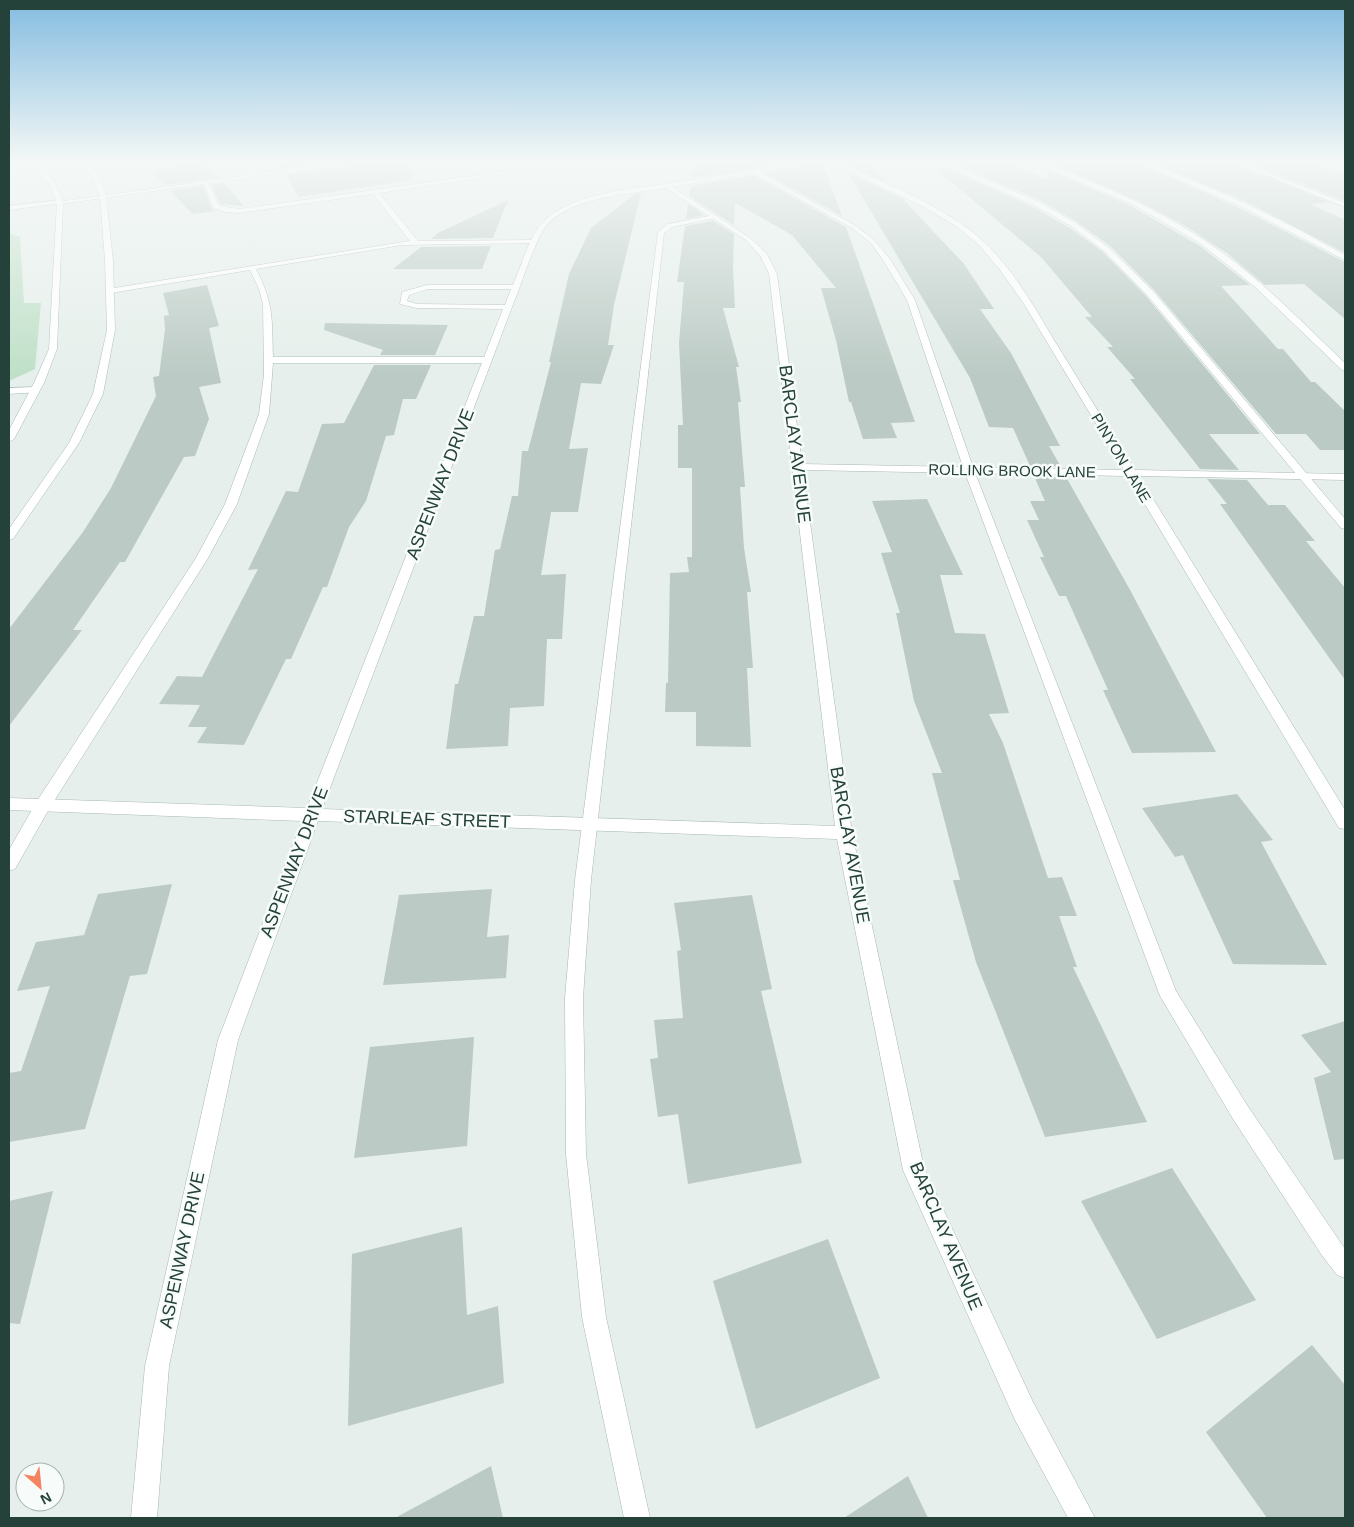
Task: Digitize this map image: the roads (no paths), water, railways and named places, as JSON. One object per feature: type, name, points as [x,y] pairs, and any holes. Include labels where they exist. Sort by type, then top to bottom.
[{"type":"street","points":[[9,439],[36,390],[53,349],[59,233]]},
{"type":"street","points":[[9,537],[74,443],[98,394],[111,330],[111,292],[106,233]]},
{"type":"street","points":[[408,233],[415,242]]},
{"type":"street","points":[[111,292],[415,242],[537,237],[539,233]]},
{"type":"street","points":[[637,1518],[594,1317],[576,1154],[574,998],[582,880],[661,233]]},
{"type":"street","name":"BARCLAY AVENUE","points":[[740,233],[748,238],[764,256],[773,274],[844,832],[914,1170],[1024,1411],[1082,1518]]},
{"type":"street","points":[[862,233],[872,241],[886,259],[911,300],[969,470],[1169,996],[1240,1112],[1345,1268]]},
{"type":"street","name":"PINYON LANE","points":[[969,233],[1002,265],[1028,304],[1130,474],[1345,822]]},
{"type":"street","points":[[1085,233],[1134,274],[1301,476],[1345,526]]},
{"type":"street","points":[[1188,233],[1225,258],[1262,289],[1345,368]]},
{"type":"street","points":[[1302,233],[1345,258]]},
{"type":"street","name":"ASPENWAY DRIVE","points":[[144,1518],[157,1366],[228,1040],[312,815],[508,307],[537,237]]},
{"type":"street","points":[[9,864],[43,805],[202,558],[231,504],[264,414],[269,360],[267,304],[263,289],[252,268]]},
{"type":"street","points":[[508,307],[416,306],[403,302],[405,294],[427,287],[516,287]]},
{"type":"street","points":[[269,360],[488,360]]},
{"type":"street","points":[[9,391],[36,390]]},
{"type":"street","name":"ROLLING BROOK LANE","points":[[798,467],[1345,477]]},
{"type":"street","name":"STARLEAF STREET","points":[[9,804],[844,832]]}]
